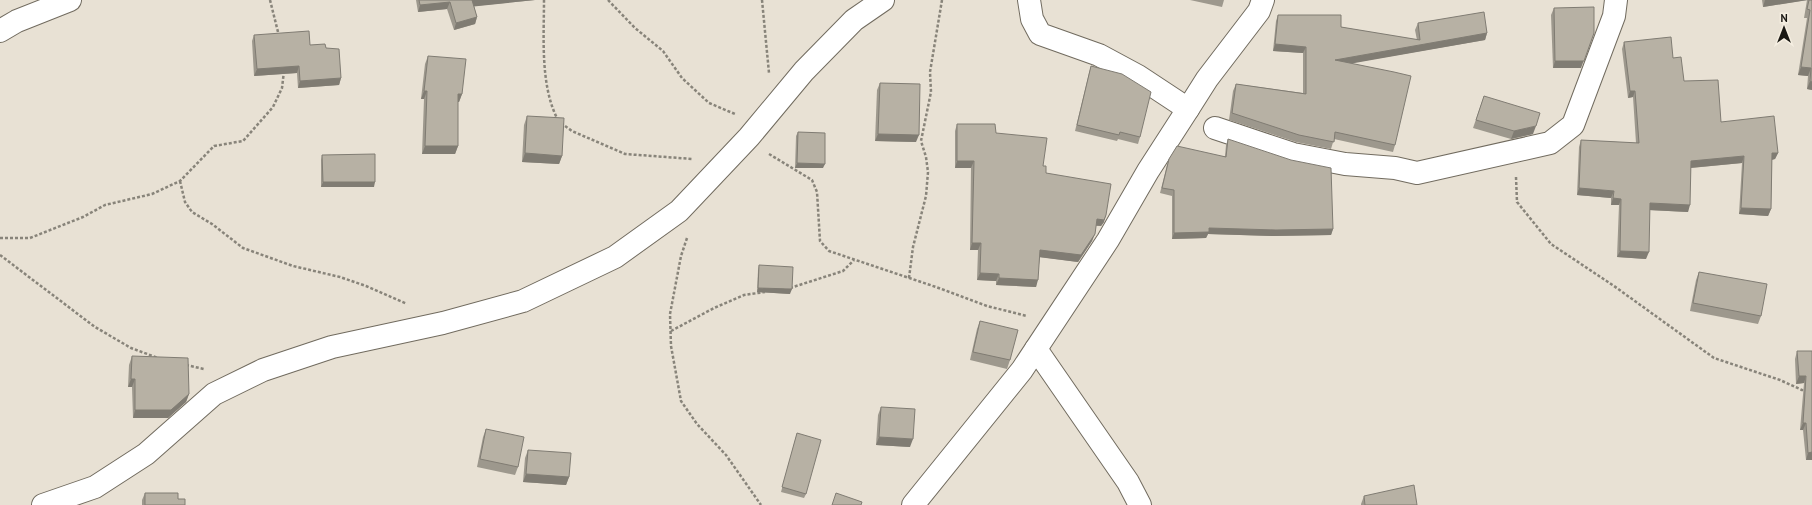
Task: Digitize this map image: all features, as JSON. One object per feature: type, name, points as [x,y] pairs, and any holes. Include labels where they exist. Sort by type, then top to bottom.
[{"type":"street","points":[[0,32],[17,21],[70,0]]},
{"type":"street","points":[[43,505],[95,487],[146,454],[214,394],[263,370],[332,346],[443,323],[523,301],[615,257],[679,211],[727,160],[804,71],[854,20],[883,0]]},
{"type":"street","points":[[1029,0],[1032,19],[1040,34],[1099,55],[1138,76],[1188,109]]},
{"type":"street","points":[[913,505],[1022,370],[1108,240],[1148,171],[1188,109],[1208,79],[1259,11],[1264,0]]},
{"type":"street","points":[[1215,128],[1293,154],[1345,164],[1395,168],[1417,173],[1550,143],[1573,125],[1614,16],[1616,0]]},
{"type":"street","points":[[1036,349],[1128,482],[1140,505]]},
{"type":"path","points":[[270,0],[281,44]]},
{"type":"path","points":[[544,0],[547,91],[551,106],[558,120],[572,131],[625,154],[727,160]]},
{"type":"path","points":[[608,0],[634,28],[663,51],[682,78],[709,103],[760,123]]},
{"type":"path","points":[[762,0],[760,123],[776,159],[812,180],[817,192],[820,241],[829,252],[909,278],[987,306],[1053,323]]},
{"type":"path","points":[[909,278],[913,247],[926,196],[928,172],[922,141],[931,92],[930,72],[942,0]]},
{"type":"path","points":[[0,238],[30,238],[82,217],[105,205],[152,194],[180,181],[214,146],[243,141],[258,126],[273,107],[282,88],[284,78],[283,64]]},
{"type":"path","points":[[1514,151],[1517,202],[1551,244],[1621,290],[1714,358],[1780,380],[1802,390],[1812,391]]},
{"type":"path","points":[[180,181],[185,202],[192,212],[217,228],[243,248],[293,266],[340,277],[366,286],[413,307],[443,323]]},
{"type":"path","points":[[688,235],[681,256],[670,314],[671,346],[681,401],[697,424],[726,455],[761,505]]},
{"type":"path","points":[[0,255],[95,327],[131,348],[161,359]]},
{"type":"path","points":[[789,288],[843,271],[854,260]]},
{"type":"path","points":[[671,331],[714,308],[744,295],[767,292]]},
{"type":"path","points":[[184,365],[207,369]]},
{"type":"building","points":[[419,0],[472,0],[477,17],[456,23],[450,2],[420,5]]},
{"type":"building","points":[[1809,0],[1812,0],[1812,82],[1810,81],[1811,68],[1801,67],[1810,10],[1807,9]]},
{"type":"building","points":[[1594,7],[1594,33],[1584,61],[1555,61],[1554,8]]},
{"type":"building","points":[[1484,12],[1487,33],[1335,60],[1411,76],[1395,145],[1335,132],[1334,142],[1299,135],[1232,113],[1236,84],[1306,94],[1306,47],[1275,44],[1278,15],[1341,15],[1341,27],[1420,40],[1418,23]]},
{"type":"building","points":[[309,31],[310,45],[325,44],[326,48],[339,49],[341,78],[300,81],[299,66],[257,69],[254,35]]},
{"type":"building","points":[[1671,37],[1673,58],[1681,57],[1684,81],[1718,80],[1721,122],[1774,116],[1778,153],[1772,153],[1771,209],[1741,208],[1744,156],[1691,161],[1690,205],[1650,203],[1649,252],[1620,251],[1621,199],[1613,198],[1614,191],[1579,188],[1581,140],[1639,143],[1635,91],[1630,91],[1624,42]]},
{"type":"building","points":[[428,56],[466,59],[462,94],[458,94],[458,146],[425,146],[427,91],[424,91]]},
{"type":"building","points":[[1091,66],[1122,74],[1151,92],[1140,137],[1120,132],[1119,135],[1077,125]]},
{"type":"building","points":[[880,83],[920,84],[919,135],[878,134]]},
{"type":"building","points":[[1484,96],[1540,113],[1536,126],[1514,131],[1476,120]]},
{"type":"building","points":[[527,116],[564,118],[562,156],[525,153]]},
{"type":"building","points":[[957,124],[995,124],[996,133],[1047,138],[1043,166],[1046,166],[1046,173],[1111,184],[1104,220],[1097,219],[1095,234],[1081,255],[1040,250],[1038,280],[999,278],[999,274],[980,273],[981,243],[972,243],[974,161],[957,161]]},
{"type":"building","points":[[798,132],[825,133],[825,164],[797,163]]},
{"type":"building","points":[[1228,139],[1291,160],[1331,168],[1333,229],[1276,230],[1209,228],[1209,232],[1174,233],[1174,190],[1162,188],[1169,159],[1177,146],[1226,157]]},
{"type":"building","points":[[375,154],[375,182],[323,182],[322,155]]},
{"type":"building","points":[[759,265],[793,267],[792,289],[758,288]]},
{"type":"building","points":[[1699,272],[1767,284],[1761,316],[1693,303]]},
{"type":"building","points":[[980,321],[1018,330],[1010,360],[973,352]]},
{"type":"building","points":[[1797,351],[1812,351],[1812,452],[1808,453],[1806,423],[1803,423],[1806,376],[1799,376]]},
{"type":"building","points":[[132,356],[188,358],[189,394],[171,410],[135,410],[135,379],[131,379]]},
{"type":"building","points":[[881,407],[915,409],[913,439],[879,437]]},
{"type":"building","points":[[486,429],[524,437],[518,467],[480,459]]},
{"type":"building","points":[[797,433],[821,440],[806,494],[782,487]]},
{"type":"building","points":[[528,450],[571,453],[569,477],[526,474]]},
{"type":"building","points":[[1414,485],[1417,505],[1365,505],[1364,496]]},
{"type":"building","points":[[145,493],[178,493],[178,499],[185,499],[185,505],[145,505]]},
{"type":"building","points":[[836,493],[862,502],[861,505],[832,505]]}]
